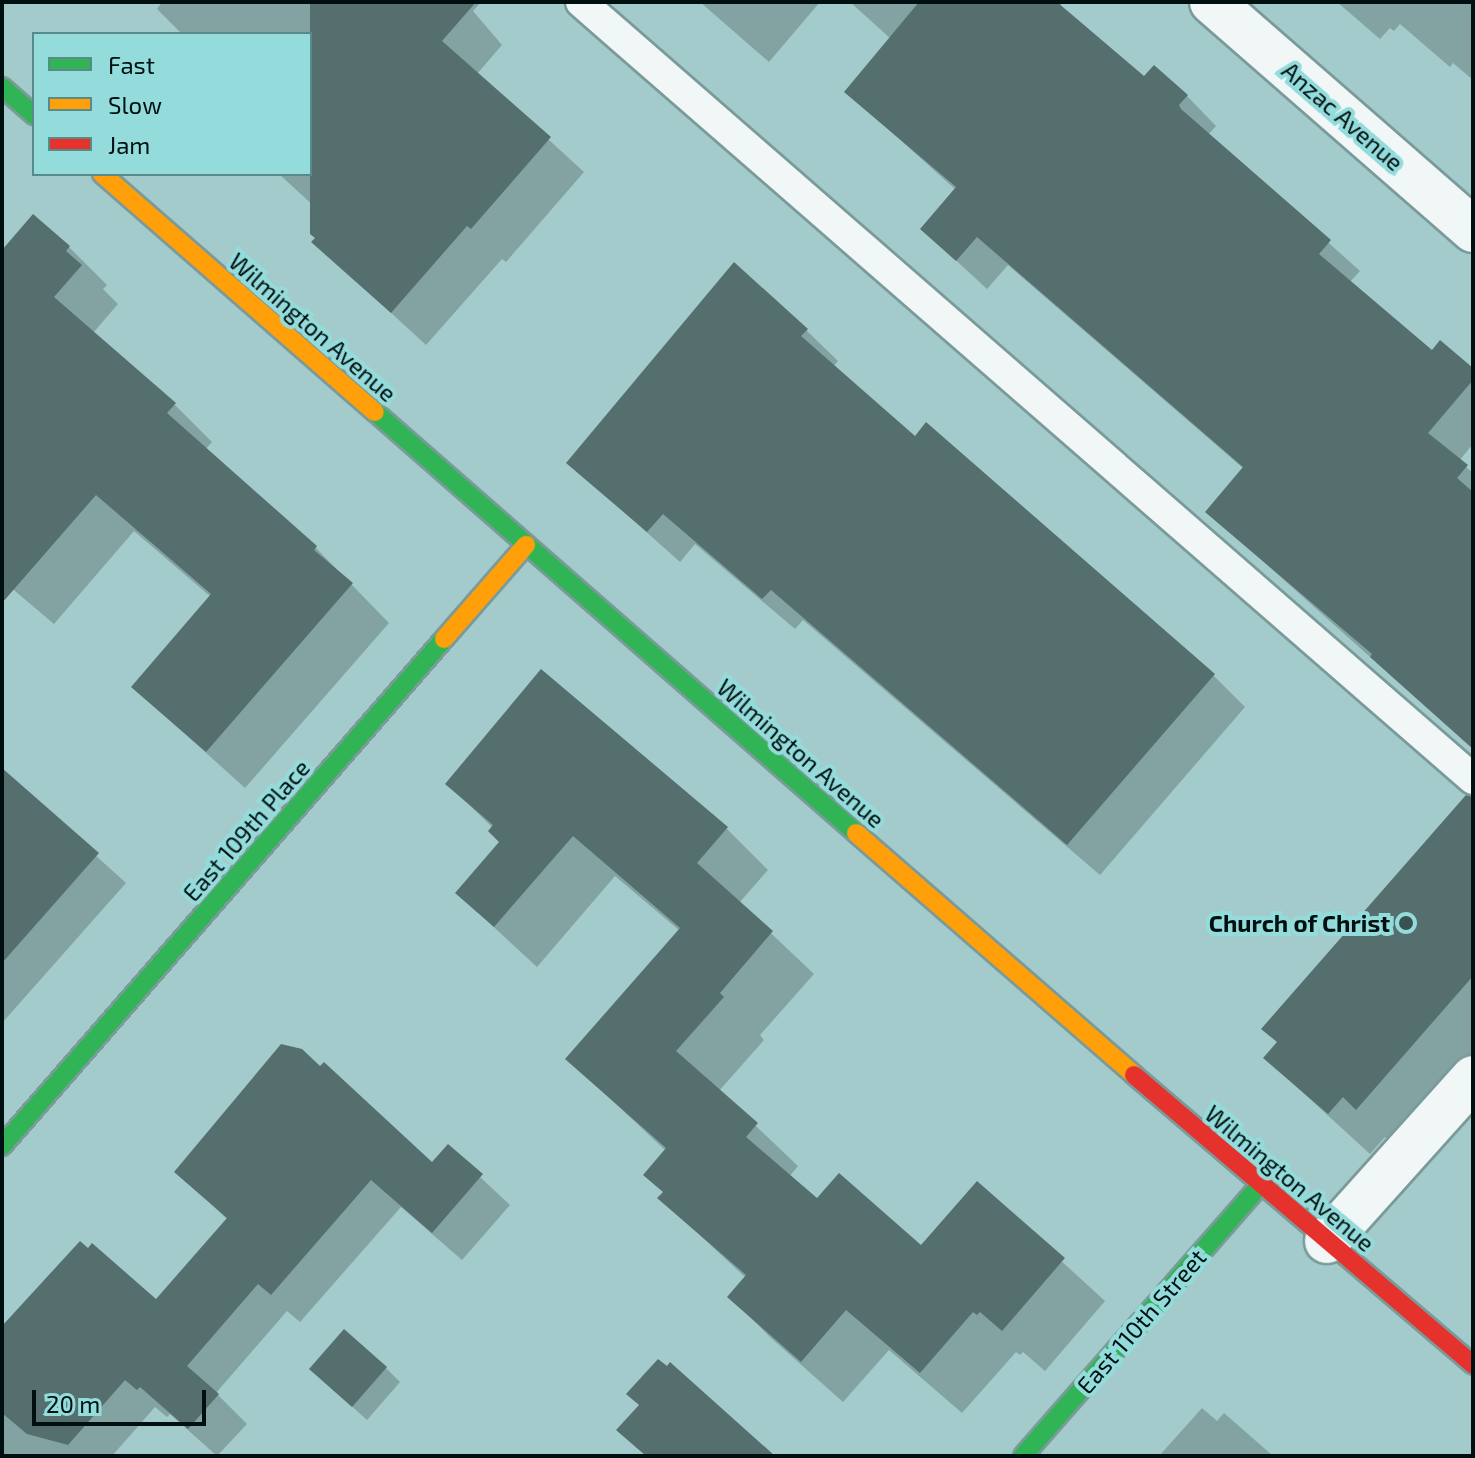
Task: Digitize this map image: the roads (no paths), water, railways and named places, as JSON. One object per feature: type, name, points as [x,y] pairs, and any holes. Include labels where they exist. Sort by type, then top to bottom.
[{"type":"main road","points":[[2,87],[32,113]]},
{"type":"main road","name":"Wilmington Avenue","points":[[104,176],[1260,1185],[1473,1365]]},
{"type":"main road","name":"East 109th Place","points":[[2,1146],[526,545]]},
{"type":"main road","name":"East 110th Street","points":[[1023,1456],[1260,1185]]},
{"type":"street","name":"Anzac Avenue","points":[[1212,2],[1473,230]]},
{"type":"street","points":[[1327,1241],[1473,1078]]},
{"type":"lane","points":[[581,2],[1473,779]]},
{"type":"place","name":"Church of Christ","points":[[1406,923]]}]
